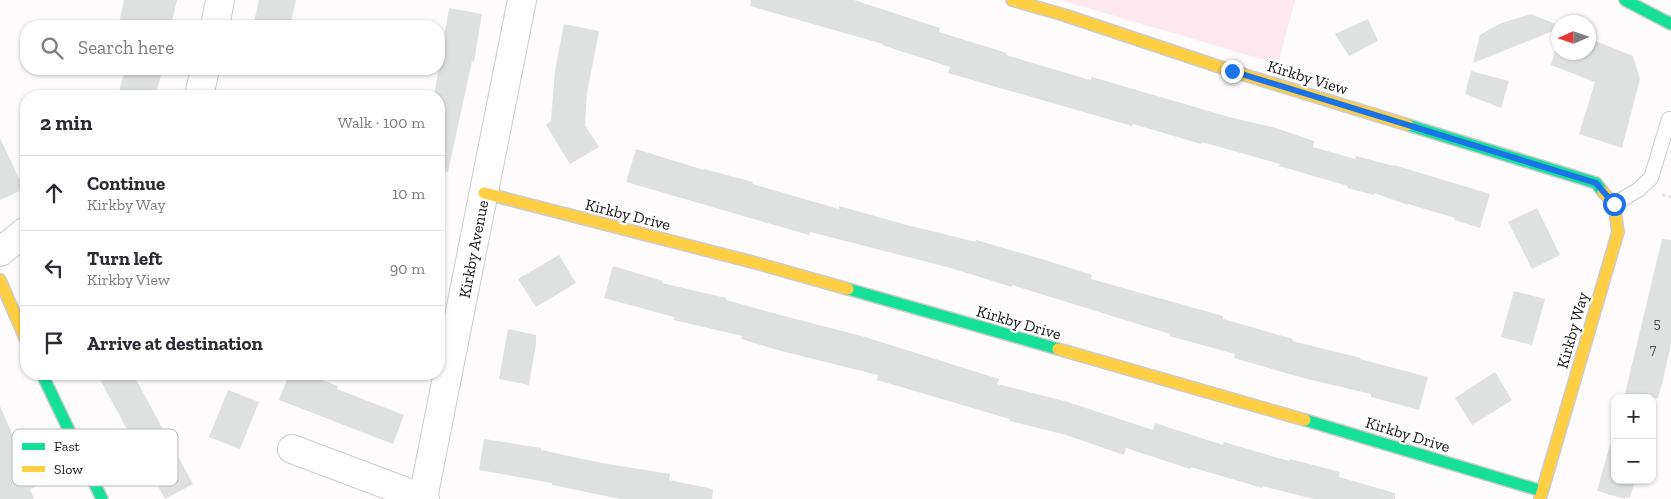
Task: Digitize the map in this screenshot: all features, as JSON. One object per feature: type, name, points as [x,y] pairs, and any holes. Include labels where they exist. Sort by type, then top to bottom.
[{"type":"main road","name":"Kirkby View","points":[[1012,0],[1064,15],[1232,71],[1596,183],[1614,204]]},
{"type":"main road","points":[[1625,0],[1671,24]]},
{"type":"main road","name":"Kirkby Drive","points":[[484,193],[765,266],[1296,417],[1541,495]]},
{"type":"main road","name":"Kirkby Way","points":[[1541,495],[1618,232],[1614,204]]},
{"type":"main road","points":[[0,280],[20,326]]},
{"type":"main road","points":[[45,380],[68,429]]},
{"type":"main road","points":[[96,486],[102,499]]},
{"type":"street","points":[[216,20],[220,0]]},
{"type":"street","name":"Kirkby Avenue","points":[[424,499],[522,0]]},
{"type":"street","points":[[200,90],[204,75]]},
{"type":"street","points":[[0,252],[20,237]]},
{"type":"street","points":[[292,449],[424,499]]},
{"type":"lane","points":[[1614,204],[1638,190],[1651,178],[1669,119]]},
{"type":"shaded area","points":[[1061,0],[1295,0],[1278,64]]},
{"type":"building","points":[[124,0],[177,0],[172,20],[120,20]]},
{"type":"building","points":[[259,0],[296,0],[291,20],[254,20]]},
{"type":"building","points":[[751,0],[854,0],[940,28],[939,32],[1007,53],[1006,55],[1090,80],[1092,77],[1229,117],[1276,128],[1314,141],[1313,147],[1355,159],[1356,156],[1394,165],[1490,194],[1480,228],[1454,220],[1455,218],[1374,193],[1374,195],[1347,188],[1348,186],[1279,166],[1280,164],[1133,124],[1132,126],[948,73],[950,67],[883,44],[750,6]]},
{"type":"building","points":[[449,8],[482,14],[474,62],[472,61],[448,172],[445,172],[445,90],[435,90],[438,75],[445,75],[445,31]]},
{"type":"building","points":[[1531,14],[1551,22],[1551,32],[1473,63],[1480,35],[1499,24]]},
{"type":"building","points":[[1368,19],[1378,41],[1349,56],[1335,34]]},
{"type":"building","points":[[564,24],[599,31],[587,93],[585,125],[599,147],[570,164],[546,125],[551,120],[555,71]]},
{"type":"building","points":[[1596,41],[1633,56],[1640,79],[1622,148],[1579,134],[1595,82],[1551,65],[1552,60],[1596,60]]},
{"type":"building","points":[[1471,71],[1509,81],[1501,108],[1465,94]]},
{"type":"building","points":[[123,75],[161,75],[157,90],[120,90]]},
{"type":"building","points":[[0,138],[20,180],[20,191],[0,200]]},
{"type":"building","points":[[636,149],[704,170],[753,182],[752,184],[839,209],[839,206],[907,225],[976,242],[976,240],[1092,275],[1091,279],[1223,316],[1223,319],[1293,339],[1292,341],[1428,377],[1419,410],[1371,397],[1371,394],[1303,378],[1234,358],[1235,354],[1169,336],[1170,334],[1012,285],[1012,287],[947,267],[810,232],[809,235],[626,182]]},
{"type":"building","points":[[1537,208],[1560,255],[1532,269],[1508,222]]},
{"type":"building","points":[[1662,239],[1671,240],[1671,344],[1658,398],[1656,398],[1656,394],[1625,394]]},
{"type":"building","points":[[559,255],[576,283],[536,307],[518,279]]},
{"type":"building","points":[[613,266],[663,281],[662,283],[726,298],[726,300],[865,337],[999,379],[997,384],[1068,402],[1153,430],[1155,423],[1223,445],[1224,442],[1289,461],[1290,459],[1340,472],[1339,477],[1395,493],[1395,499],[1313,499],[1262,486],[1262,488],[1191,467],[1190,469],[1126,448],[1124,455],[1066,435],[1010,421],[1010,419],[877,380],[878,375],[781,351],[741,339],[742,336],[674,320],[674,317],[604,298]]},
{"type":"building","points":[[1514,291],[1545,299],[1532,345],[1501,337]]},
{"type":"building","points":[[508,329],[536,335],[529,385],[499,379]]},
{"type":"building","points":[[1495,372],[1512,400],[1472,425],[1455,398]]},
{"type":"building","points":[[100,380],[136,380],[163,429],[127,429]]},
{"type":"building","points":[[287,380],[322,380],[338,386],[337,389],[404,415],[393,444],[279,400]]},
{"type":"building","points":[[228,390],[259,402],[240,449],[209,437]]},
{"type":"building","points":[[0,406],[12,434],[12,486],[37,486],[30,489],[34,499],[0,499]]},
{"type":"building","points":[[484,439],[541,448],[541,450],[602,463],[670,474],[669,480],[713,489],[712,499],[620,499],[552,485],[552,483],[479,470]]},
{"type":"building","points":[[1610,444],[1611,484],[1634,484],[1630,498],[1625,497],[1625,499],[1597,491]]},
{"type":"building","points":[[178,456],[193,484],[165,499],[158,486],[178,486]]},
{"type":"traffic: fast","points":[[1625,0],[1671,24]]},
{"type":"traffic: fast","points":[[1408,125],[1596,183],[1603,192]]},
{"type":"traffic: fast","points":[[848,289],[1058,349]]},
{"type":"traffic: fast","points":[[45,380],[68,429]]},
{"type":"traffic: fast","points":[[1305,420],[1542,491]]},
{"type":"traffic: fast","points":[[96,486],[102,499]]},
{"type":"traffic: slow","points":[[1012,0],[1408,125]]},
{"type":"traffic: slow","points":[[1540,499],[1618,232],[1614,204],[1603,192]]},
{"type":"traffic: slow","points":[[484,193],[756,263],[848,289]]},
{"type":"traffic: slow","points":[[0,280],[20,326]]},
{"type":"traffic: slow","points":[[1058,349],[1305,420]]},
{"type":"route","points":[[1232,71],[1596,183],[1614,204]]}]
